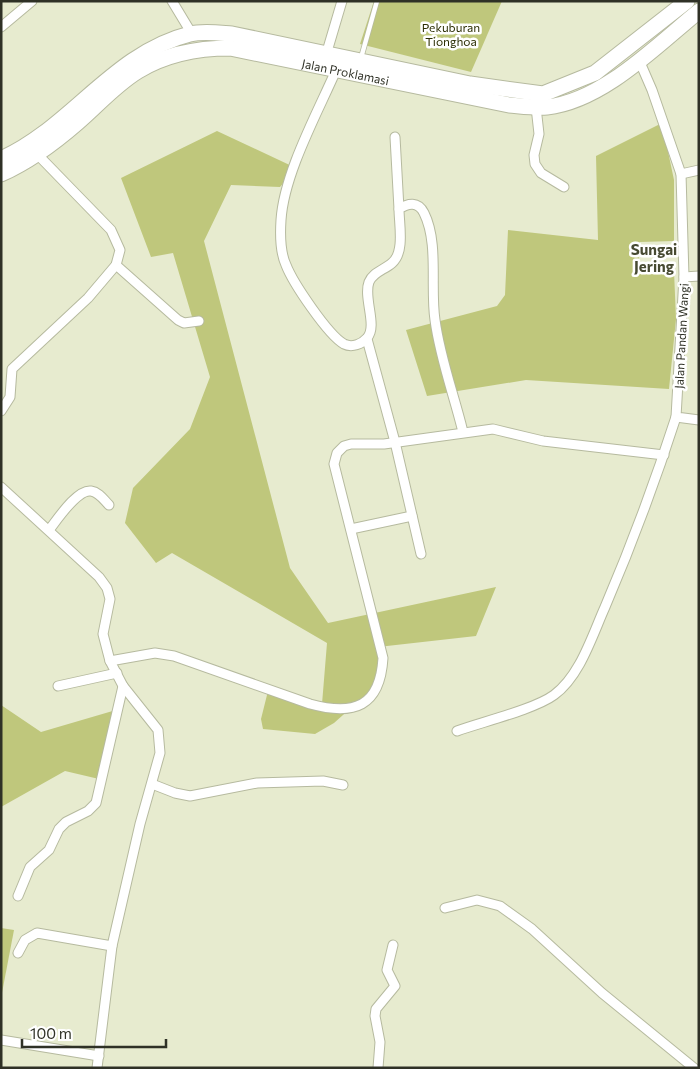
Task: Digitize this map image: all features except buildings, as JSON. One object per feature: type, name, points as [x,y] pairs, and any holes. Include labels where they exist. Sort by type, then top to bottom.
[{"type":"highway","name":"Jalan Proklamasi","points":[[1,174],[38,155],[138,71],[160,60],[185,52],[209,48],[230,48],[337,68],[543,94],[595,73],[687,1]]},
{"type":"highway","name":"Jalan Proklamasi","points":[[1,159],[30,144],[72,111],[105,80],[145,52],[192,34],[232,34],[360,62],[408,78],[509,105],[548,107],[573,101],[597,90],[639,60],[699,11]]},
{"type":"street","points":[[1,28],[32,1]]},
{"type":"street","points":[[172,1],[192,34]]},
{"type":"street","points":[[326,55],[342,1]]},
{"type":"street","name":"Jalan Pandan Wangi","points":[[458,730],[548,699],[568,680],[586,651],[623,564],[676,418],[684,277],[681,174],[656,99],[639,60]]},
{"type":"street","points":[[337,68],[286,189],[281,220],[282,250],[286,265],[294,279],[333,336],[346,345],[354,346],[367,339]]},
{"type":"street","points":[[536,107],[539,134],[534,155],[535,164],[540,173],[564,187]]},
{"type":"street","points":[[396,137],[399,250],[397,257],[392,263],[373,276],[369,283],[372,327],[367,339],[395,442],[421,554]]},
{"type":"street","points":[[1,411],[10,397],[12,369],[88,298],[116,265],[120,250],[111,230],[38,155]]},
{"type":"street","points":[[681,174],[699,170]]},
{"type":"street","points":[[399,209],[413,203],[424,212],[426,218],[432,251],[434,318],[463,432]]},
{"type":"street","points":[[116,265],[178,320],[184,323],[199,321]]},
{"type":"street","points":[[684,277],[699,276]]},
{"type":"street","points":[[676,418],[699,420]]},
{"type":"street","points":[[110,661],[155,653],[174,656],[310,704],[333,710],[359,706],[376,690],[382,677],[383,658],[334,464],[337,452],[344,446],[350,444],[395,442],[493,429],[543,441],[664,455]]},
{"type":"street","points":[[1,487],[99,577],[107,588],[110,599],[104,634],[110,661],[123,686],[158,730],[160,753],[112,946],[97,1068]]},
{"type":"street","points":[[49,530],[68,505],[83,492],[93,491],[109,505]]},
{"type":"street","points":[[351,529],[412,516]]},
{"type":"street","points":[[58,686],[117,673]]},
{"type":"street","points":[[18,896],[30,867],[49,850],[59,829],[66,822],[88,811],[96,803],[123,686]]},
{"type":"street","points":[[152,784],[174,793],[190,796],[257,783],[323,781],[343,785]]},
{"type":"street","points":[[445,908],[477,900],[500,906],[532,929],[602,993],[694,1068]]},
{"type":"street","points":[[18,953],[25,940],[36,933],[112,946]]},
{"type":"street","points":[[378,1068],[380,1042],[375,1016],[377,1006],[395,986],[387,970],[393,945]]},
{"type":"street","points":[[1,1040],[98,1056]]},
{"type":"lane","points":[[360,62],[377,1]]},
{"type":"green space","name":"Pekuburan Tionghoa","points":[[374,1],[502,1],[471,72],[360,44]]},
{"type":"green space","points":[[662,123],[674,180],[674,241],[640,242],[638,269],[674,271],[676,319],[669,389],[526,380],[427,396],[406,330],[497,306],[505,295],[508,230],[598,240],[596,156]]},
{"type":"green space","points":[[217,131],[296,168],[280,187],[231,185],[204,241],[290,568],[328,623],[496,587],[476,636],[378,647],[379,676],[370,691],[334,723],[315,734],[263,729],[261,719],[269,687],[322,704],[327,643],[172,553],[156,563],[125,523],[133,488],[190,429],[210,377],[173,253],[151,257],[121,178]]},
{"type":"green space","points":[[1,705],[41,732],[116,710],[99,779],[65,771],[1,807]]},
{"type":"green space","points":[[1,928],[14,930],[1,998]]},
{"type":"district","name":"Sungai Jering","points":[[654,258]]}]
